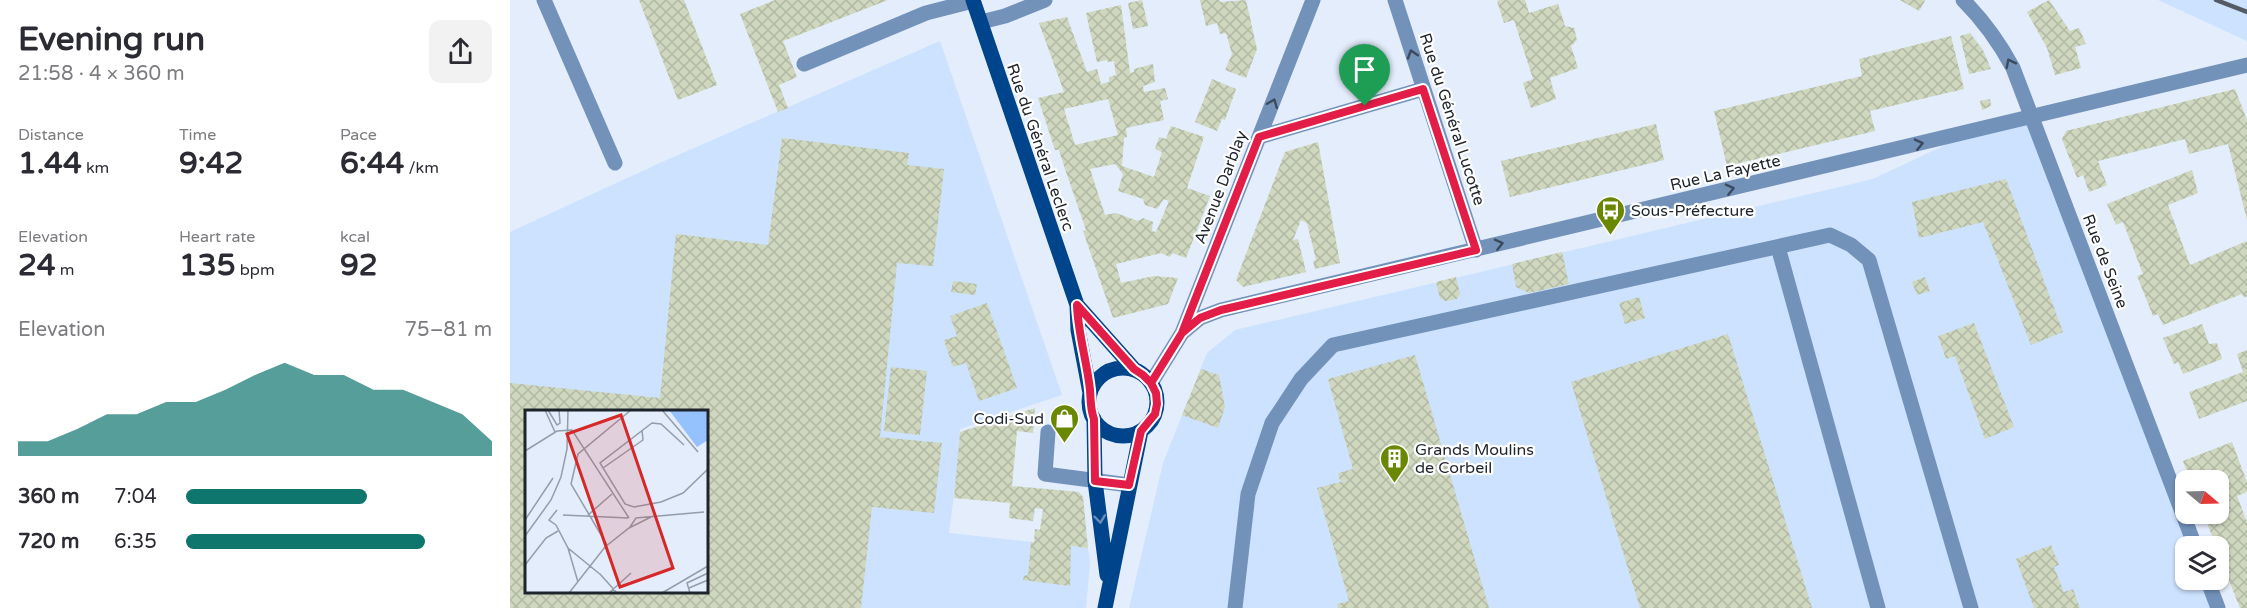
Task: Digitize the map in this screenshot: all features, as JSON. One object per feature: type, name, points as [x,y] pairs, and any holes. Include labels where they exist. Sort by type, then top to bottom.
[{"type":"main road","name":"Rue du Général Leclerc","points":[[973,1],[1077,305],[1078,330],[1090,393]]},
{"type":"main road","name":"Rue du Général Leclerc","points":[[1077,305],[1134,369]]},
{"type":"main road","points":[[1105,608],[1141,431],[1155,414],[1157,404],[1156,393],[1151,383],[1134,369],[1112,370],[1095,383],[1090,393],[1089,402],[1094,419],[1095,481],[1108,586]]},
{"type":"main road","points":[[1094,419],[1109,433],[1120,436],[1141,431]]},
{"type":"street","points":[[544,0],[615,163]]},
{"type":"street","points":[[981,22],[1005,16],[1045,0]]},
{"type":"street","name":"Avenue Darblay","points":[[1151,383],[1182,333],[1313,0]]},
{"type":"street","name":"Rue du Général Lucotte","points":[[1395,0],[1476,250]]},
{"type":"street","name":"Rue de Seine","points":[[1963,0],[1981,18],[1999,42],[2013,68],[2191,536]]},
{"type":"street","points":[[804,64],[926,13],[973,1]]},
{"type":"street","name":"Rue La Fayette","points":[[1182,333],[1200,318],[1221,310],[2247,65]]},
{"type":"street","points":[[1259,137],[1423,89]]},
{"type":"street","points":[[1235,608],[1248,494],[1272,423],[1301,379],[1333,345],[1830,235],[1851,245],[1869,260],[1971,608]]},
{"type":"street","points":[[1778,247],[1878,608]]},
{"type":"street","points":[[1048,432],[1045,474],[1129,485]]},
{"type":"street","points":[[2211,590],[2218,608]]},
{"type":"shaded area","points":[[2158,0],[2247,0],[2247,41]]},
{"type":"shaded area","points":[[940,41],[1062,395],[960,429],[949,533],[1088,548],[1090,563],[1086,608],[510,608],[510,232],[662,162]]},
{"type":"shaded area","name":"Grands Moulins de Corbeil","points":[[2032,117],[2175,493],[2175,524],[2187,524],[2191,536],[2175,536],[2175,590],[2211,590],[2218,608],[1129,608],[1163,463],[1207,353],[1235,330],[1873,179],[1975,131]]},
{"type":"building","points":[[639,0],[684,0],[717,85],[678,100]]},
{"type":"building","points":[[775,0],[888,0],[783,41],[797,77],[779,85],[788,108],[778,112],[740,14]]},
{"type":"building","points":[[1142,0],[1148,26],[1133,29],[1128,3]]},
{"type":"building","points":[[1200,0],[1219,0],[1220,2],[1246,0],[1257,49],[1246,78],[1225,70],[1232,54],[1226,33],[1220,34],[1217,23],[1206,26]]},
{"type":"building","points":[[1525,0],[1529,13],[1558,4],[1565,26],[1574,28],[1577,40],[1571,46],[1578,68],[1550,78],[1556,99],[1531,108],[1523,83],[1533,79],[1514,20],[1504,23],[1497,1]]},
{"type":"building","points":[[1900,0],[1924,0],[1925,1],[1919,11]]},
{"type":"building","points":[[2049,0],[2070,31],[2079,28],[2086,44],[2075,47],[2081,68],[2055,75],[2047,48],[2027,12]]},
{"type":"building","points":[[1121,5],[1130,73],[1134,72],[1134,69],[1153,64],[1155,82],[1143,86],[1144,92],[1165,88],[1168,99],[1160,101],[1164,120],[1126,128],[1127,137],[1124,138],[1122,166],[1154,177],[1162,152],[1155,149],[1159,137],[1166,139],[1171,126],[1204,137],[1187,188],[1210,196],[1186,258],[1172,253],[1170,257],[1161,253],[1116,264],[1121,283],[1154,276],[1178,278],[1168,304],[1113,318],[1083,231],[1086,230],[1059,150],[1055,150],[1038,98],[1064,92],[1039,23],[1067,17],[1087,72],[1097,69],[1101,84],[1109,82],[1109,77],[1116,75],[1114,61],[1097,62],[1086,13]],"holes":[[[1108,99],[1118,135],[1075,145],[1064,109]],[[1115,164],[1123,174],[1118,191],[1143,199],[1145,205],[1157,209],[1164,199],[1169,201],[1156,232],[1152,231],[1153,222],[1143,218],[1138,221],[1116,213],[1105,215],[1090,169]]]},
{"type":"building","points":[[1970,33],[1983,50],[1991,69],[1969,74],[1960,36]]},
{"type":"building","points":[[1951,36],[1964,89],[1870,111],[1875,131],[1727,166],[1714,111],[1862,76],[1859,59]]},
{"type":"building","points":[[1212,79],[1236,89],[1225,120],[1222,119],[1217,131],[1195,122]]},
{"type":"building","points":[[2235,89],[2247,120],[2247,220],[2228,144],[2189,154],[2185,139],[2098,161],[2107,185],[2089,192],[2083,175],[2077,178],[2062,139],[2066,131]]},
{"type":"building","points":[[1990,99],[1991,106],[1982,110],[1980,101]]},
{"type":"building","points":[[1656,124],[1664,160],[1510,197],[1501,161]]},
{"type":"building","points":[[782,138],[909,153],[907,165],[944,169],[933,266],[897,263],[880,437],[942,443],[934,513],[872,507],[861,608],[510,608],[510,383],[660,398],[676,234],[768,245]]},
{"type":"building","points":[[1318,142],[1340,263],[1315,269],[1313,261],[1316,260],[1307,223],[1301,220],[1293,240],[1298,239],[1306,272],[1243,287],[1236,280],[1285,152]]},
{"type":"building","points":[[2192,170],[2198,193],[2168,205],[2190,265],[2247,241],[2247,296],[2244,298],[2242,294],[2163,325],[2158,314],[2153,316],[2137,276],[2143,274],[2123,222],[2116,225],[2107,204]]},
{"type":"building","points":[[2006,179],[2063,332],[2031,345],[1983,222],[1919,238],[1912,202]]},
{"type":"building","points":[[1562,252],[1569,284],[1529,293],[1516,287],[1512,264]]},
{"type":"building","points":[[1456,277],[1460,294],[1457,299],[1445,301],[1440,298],[1436,282]]},
{"type":"building","points":[[1925,277],[1930,291],[1917,295],[1912,282]]},
{"type":"building","points":[[953,281],[977,284],[975,295],[951,292]]},
{"type":"building","points":[[1639,297],[1645,318],[1625,324],[1619,303]]},
{"type":"building","points":[[987,303],[1017,388],[979,401],[966,363],[953,367],[944,340],[957,336],[950,316]]},
{"type":"building","points":[[1974,323],[2014,427],[1985,439],[1955,356],[1946,359],[1938,336]]},
{"type":"building","points":[[2202,324],[2209,344],[2217,343],[2222,359],[2183,374],[2178,362],[2174,364],[2163,338]]},
{"type":"building","points":[[1728,334],[1812,608],[1640,608],[1571,382]]},
{"type":"building","points":[[2247,350],[2247,401],[2199,419],[2189,392],[2243,372],[2237,354]]},
{"type":"building","name":"Grands Moulins de Corbeil","points":[[1415,355],[1489,608],[1338,608],[1337,604],[1349,601],[1317,488],[1348,480],[1340,481],[1338,473],[1353,469],[1328,379]]},
{"type":"building","points":[[891,367],[927,371],[920,435],[884,431]]},
{"type":"building","points":[[1201,369],[1219,375],[1225,407],[1218,428],[1182,415]]},
{"type":"building","points":[[1035,408],[1033,433],[1017,431],[1012,486],[1079,492],[1083,497],[1088,548],[1071,546],[1070,586],[1023,580],[1024,576],[1028,575],[1031,542],[1034,542],[1035,529],[1040,530],[1043,509],[1035,508],[1033,521],[1009,518],[1010,503],[954,498],[960,432]]},
{"type":"building","points":[[2232,442],[2247,482],[2247,492],[2237,496],[2247,522],[2247,608],[2240,608],[2229,580],[2229,536],[2212,536],[2207,524],[2229,524],[2229,470],[2186,470],[2183,461]]},
{"type":"building","points":[[2051,545],[2059,565],[2054,567],[2064,592],[2073,589],[2080,608],[2034,608],[2016,559]]},
{"type":"railway","points":[[2216,0],[2247,12]]},
{"type":"place","name":"Sous-Préfecture","points":[[1610,236]]},
{"type":"place","name":"Codi-Sud","points":[[1065,444]]},
{"type":"place","name":"Grands Moulins de Corbeil","points":[[1394,484]]},
{"type":"route","points":[[1365,106],[1259,137],[1182,333],[1151,383],[1134,369],[1077,305],[1078,330],[1090,393],[1090,411],[1094,419],[1095,481],[1129,485],[1141,431],[1155,414],[1156,393],[1151,383],[1182,333],[1200,318],[1221,310],[1476,250],[1423,89],[1365,106]]}]
